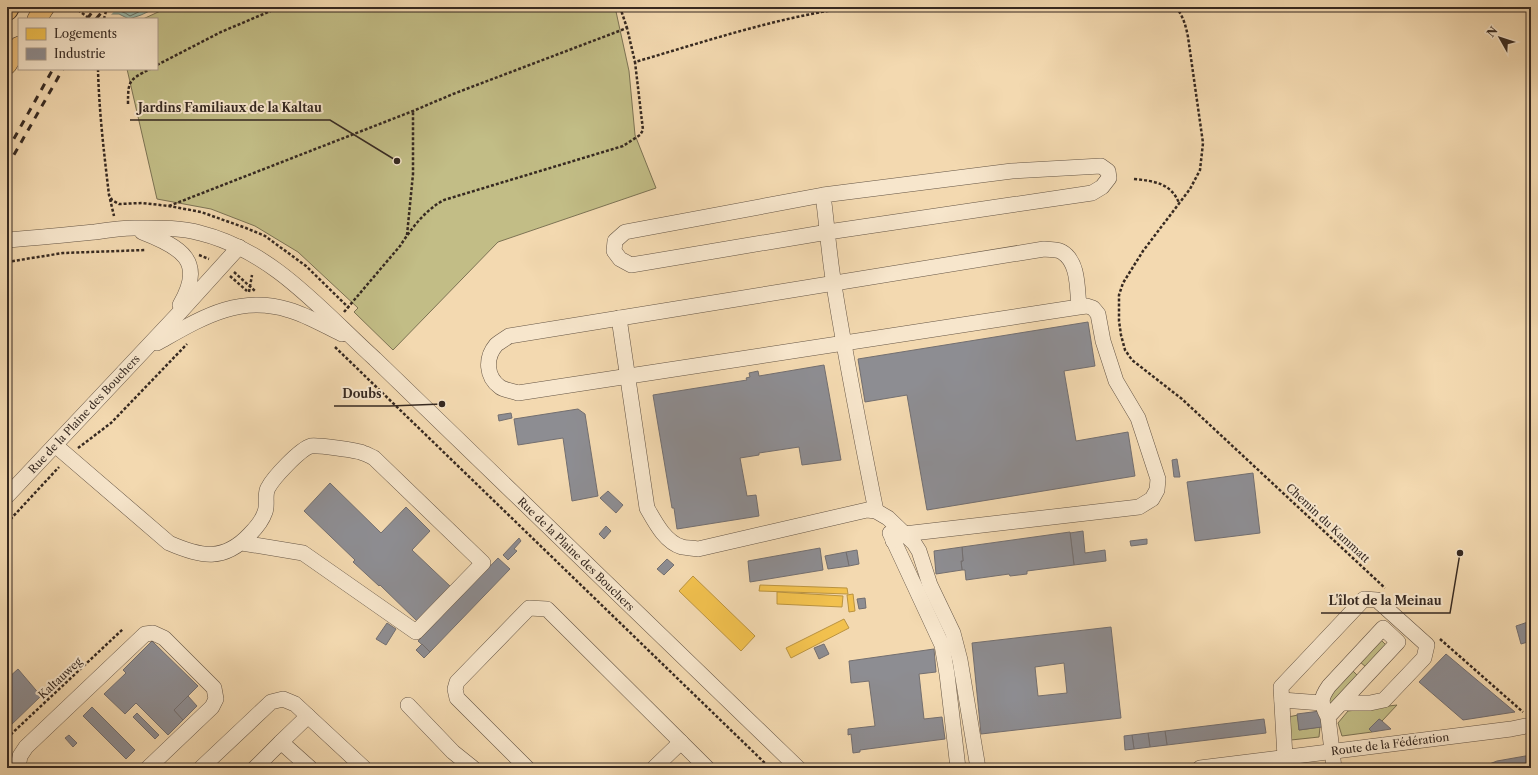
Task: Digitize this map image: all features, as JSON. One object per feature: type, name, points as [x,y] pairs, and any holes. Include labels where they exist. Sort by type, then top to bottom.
[{"type":"main road","points":[[7,65],[18,48]]},
{"type":"street","points":[[1101,166],[1108,172],[1108,178],[1102,187],[1092,193],[828,232],[631,265],[620,259],[614,251],[615,241],[625,232],[823,195],[1012,171],[1101,166]]},
{"type":"street","points":[[823,195],[834,283],[844,343],[882,515],[888,531],[919,551],[930,585],[953,633],[960,660],[978,768]]},
{"type":"street","points":[[132,228],[160,238],[179,249],[188,260],[191,276],[187,290],[179,306],[144,350]]},
{"type":"street","points":[[7,240],[132,228],[168,228],[200,232],[239,247]]},
{"type":"street","points":[[7,247],[28,238]]},
{"type":"street","name":"Rue de la Plaine des Bouchers","points":[[7,496],[239,247],[256,256],[285,276],[311,298],[798,768]]},
{"type":"street","points":[[899,538],[1139,507],[1152,499],[1158,490],[1158,479],[1138,418],[1116,381],[1102,341],[1098,314],[1093,308],[1087,306],[1079,307],[518,393],[500,388],[491,376],[488,364],[490,353],[497,344],[509,336],[1044,249],[1061,251],[1070,258],[1074,266],[1079,307]]},
{"type":"street","name":"Rue de la Plaine des Bouchers","points":[[144,350],[213,313],[240,305],[252,304],[264,304],[289,310],[354,340]]},
{"type":"street","points":[[619,318],[646,508],[657,527],[669,539],[681,546],[698,549],[867,510],[882,515]]},
{"type":"street","points":[[54,445],[169,543],[187,551],[207,555],[224,553],[242,543],[261,523],[266,510],[267,490],[271,482],[304,449],[313,446],[363,452],[374,458],[483,563],[416,632],[303,553],[242,543]]},
{"type":"street","points":[[899,538],[942,645],[947,674],[958,768]]},
{"type":"street","points":[[1285,757],[1281,687],[1364,599],[1377,600],[1427,645],[1424,658],[1384,700],[1370,703],[1342,703]]},
{"type":"street","points":[[526,768],[457,698],[455,689],[457,682],[529,608],[547,610],[707,768]]},
{"type":"street","points":[[1328,717],[1398,642],[1383,628],[1328,686],[1322,696],[1322,703],[1328,717],[1334,768]]},
{"type":"street","points":[[14,767],[26,747],[145,634],[153,633],[164,638],[214,688],[216,698],[212,707],[148,768]]},
{"type":"street","points":[[1353,661],[1368,674]]},
{"type":"street","points":[[201,768],[271,702],[283,699],[295,704],[364,768]]},
{"type":"street","points":[[1282,700],[1322,703]]},
{"type":"street","points":[[408,705],[453,752],[473,768]]},
{"type":"street","points":[[255,768],[308,716]]},
{"type":"street","name":"Route de la Fédération","points":[[1200,768],[1511,729],[1529,720]]},
{"type":"street","points":[[281,742],[310,768]]},
{"type":"street","points":[[654,768],[681,742]]},
{"type":"path","points":[[74,7],[89,18]]},
{"type":"path","points":[[104,18],[107,7]]},
{"type":"path","points":[[158,64],[221,32],[280,7]]},
{"type":"path","points":[[353,302],[400,246],[407,235],[435,204],[623,146],[640,134],[643,130],[635,62],[627,28],[620,7]]},
{"type":"path","points":[[635,62],[801,15],[853,7]]},
{"type":"path","name":"Chemin du Kammatt","points":[[1176,7],[1183,18],[1188,36],[1203,143],[1200,170],[1190,189],[1143,251],[1123,283],[1119,295],[1118,308],[1120,336],[1125,350],[1132,360],[1182,399],[1385,588]]},
{"type":"path","points":[[169,206],[413,111],[460,91],[627,28]]},
{"type":"path","points":[[98,70],[100,115],[111,198],[119,204],[142,203],[201,212],[265,236],[306,266],[349,308]]},
{"type":"path","points":[[128,104],[128,86],[132,80],[148,70]]},
{"type":"path","points":[[407,235],[413,174],[413,111]]},
{"type":"path","points":[[1134,179],[1151,181],[1168,187],[1176,195],[1179,203]]},
{"type":"path","points":[[7,262],[63,253],[151,250]]},
{"type":"path","points":[[249,293],[252,275]]},
{"type":"path","name":"Kaltauweg","points":[[7,738],[123,629]]},
{"type":"path","points":[[1438,637],[1529,720]]},
{"type":"shaded area","points":[[169,7],[615,7],[629,71],[635,135],[656,188],[498,242],[393,350],[354,312],[358,308],[298,252],[255,226],[211,209],[157,199],[127,70],[158,70],[158,18],[145,18]]},
{"type":"shaded area","points":[[1381,640],[1386,645],[1366,667],[1360,662]]},
{"type":"shaded area","points":[[1352,670],[1358,676],[1328,707],[1326,697]]},
{"type":"shaded area","points":[[1397,705],[1382,721],[1379,719],[1369,729],[1372,732],[1342,736],[1338,723],[1348,711]]},
{"type":"shaded area","points":[[1298,715],[1299,730],[1320,727],[1319,737],[1291,740],[1288,717]]},
{"type":"water","points":[[90,7],[158,7],[132,18],[127,18],[119,14],[102,14]]},
{"type":"pier","points":[[88,7],[118,7],[110,16],[101,15]]},
{"type":"building: Logements","points":[[693,576],[755,636],[741,651],[679,591]]},
{"type":"building: Logements","points":[[760,585],[847,588],[848,594],[759,591]]},
{"type":"building: Logements","points":[[777,592],[843,596],[842,607],[777,604]]},
{"type":"building: Logements","points":[[853,594],[855,611],[849,612],[847,595]]},
{"type":"building: Logements","points":[[844,619],[849,628],[791,658],[786,648]]},
{"type":"building: Industrie","points":[[1088,322],[1095,366],[1064,371],[1076,441],[1128,432],[1135,476],[927,510],[907,395],[865,402],[858,359]]},
{"type":"building: Industrie","points":[[824,365],[841,460],[802,465],[799,447],[759,453],[759,455],[740,458],[747,496],[756,495],[759,516],[677,529],[674,508],[672,508],[653,395],[747,380],[746,378],[750,377],[749,373],[758,371],[759,376]]},
{"type":"building: Industrie","points":[[578,409],[585,414],[598,496],[572,501],[563,438],[518,445],[514,419]]},
{"type":"building: Industrie","points":[[511,413],[512,418],[499,421],[498,415]]},
{"type":"building: Industrie","points":[[1177,459],[1180,477],[1174,477],[1172,460]]},
{"type":"building: Industrie","points":[[1253,473],[1260,533],[1195,541],[1187,482]]},
{"type":"building: Industrie","points":[[330,483],[381,533],[406,507],[430,531],[412,550],[451,587],[418,622],[380,585],[379,586],[353,562],[355,560],[304,511]]},
{"type":"building: Industrie","points":[[608,491],[623,505],[616,513],[600,498]]},
{"type":"building: Industrie","points":[[606,526],[611,531],[604,539],[599,534]]},
{"type":"building: Industrie","points":[[1083,531],[1085,553],[1105,550],[1106,561],[1074,565],[1070,533]]},
{"type":"building: Industrie","points":[[1070,532],[1074,565],[1027,571],[1027,574],[1010,576],[1009,574],[966,580],[965,570],[962,570],[962,547]]},
{"type":"building: Industrie","points":[[519,538],[521,541],[514,549],[517,551],[508,560],[503,555]]},
{"type":"building: Industrie","points":[[1147,539],[1147,544],[1131,546],[1130,541]]},
{"type":"building: Industrie","points":[[962,547],[962,570],[936,574],[934,551]]},
{"type":"building: Industrie","points":[[820,548],[823,570],[750,582],[748,561]]},
{"type":"building: Industrie","points":[[857,550],[859,564],[849,566],[846,552]]},
{"type":"building: Industrie","points":[[846,552],[849,566],[828,569],[825,556]]},
{"type":"building: Industrie","points":[[498,558],[510,569],[430,652],[418,641]]},
{"type":"building: Industrie","points":[[667,559],[674,565],[664,575],[657,569]]},
{"type":"building: Industrie","points":[[865,598],[866,608],[859,609],[857,599]]},
{"type":"building: Industrie","points":[[1531,621],[1531,641],[1521,644],[1516,626]]},
{"type":"building: Industrie","points":[[387,623],[396,629],[386,645],[376,639]]},
{"type":"building: Industrie","points":[[1111,627],[1121,718],[981,734],[972,643]],"holes":[[[1064,663],[1067,693],[1038,696],[1035,667]]]},
{"type":"building: Industrie","points":[[152,641],[198,686],[174,710],[183,720],[168,735],[136,703],[125,714],[104,694],[126,673],[123,670]]},
{"type":"building: Industrie","points":[[422,644],[430,652],[424,658],[416,650]]},
{"type":"building: Industrie","points":[[824,644],[829,654],[819,659],[814,648]]},
{"type":"building: Industrie","points":[[934,649],[936,672],[919,674],[924,719],[942,717],[945,739],[860,750],[860,752],[853,753],[851,734],[848,735],[848,729],[875,726],[869,681],[851,683],[849,661]]},
{"type":"building: Industrie","points":[[1446,654],[1515,712],[1463,720],[1419,682]]},
{"type":"building: Industrie","points":[[18,669],[41,696],[10,726],[7,723],[7,679]]},
{"type":"building: Industrie","points":[[188,696],[197,706],[183,720],[174,710]]},
{"type":"building: Industrie","points":[[92,707],[135,750],[126,759],[83,716]]},
{"type":"building: Industrie","points":[[1320,711],[1322,727],[1299,730],[1297,714]]},
{"type":"building: Industrie","points":[[137,713],[159,735],[155,739],[133,717]]},
{"type":"building: Industrie","points":[[1264,719],[1266,733],[1167,745],[1165,731]]},
{"type":"building: Industrie","points":[[1379,719],[1391,729],[1372,732],[1369,729]]},
{"type":"building: Industrie","points":[[1165,731],[1167,745],[1150,747],[1148,733]]},
{"type":"building: Industrie","points":[[1148,733],[1150,747],[1134,749],[1132,735]]},
{"type":"building: Industrie","points":[[69,735],[77,743],[73,747],[65,738]]},
{"type":"building: Industrie","points":[[1132,735],[1134,749],[1125,750],[1124,736]]},
{"type":"building: Industrie","points":[[1531,755],[1531,768],[1479,768],[1497,761]]},
{"type":"railway","points":[[88,18],[96,7]]},
{"type":"railway","points":[[97,18],[106,7]]},
{"type":"railway","points":[[7,151],[52,70]]},
{"type":"railway","points":[[7,167],[62,70]]},
{"type":"place","name":"Jardins Familiaux de la Kaltau","points":[[397,161]]},
{"type":"place","name":"Doubs","points":[[442,404]]},
{"type":"place","name":"L'îlot de la Meinau","points":[[1460,553]]}]
